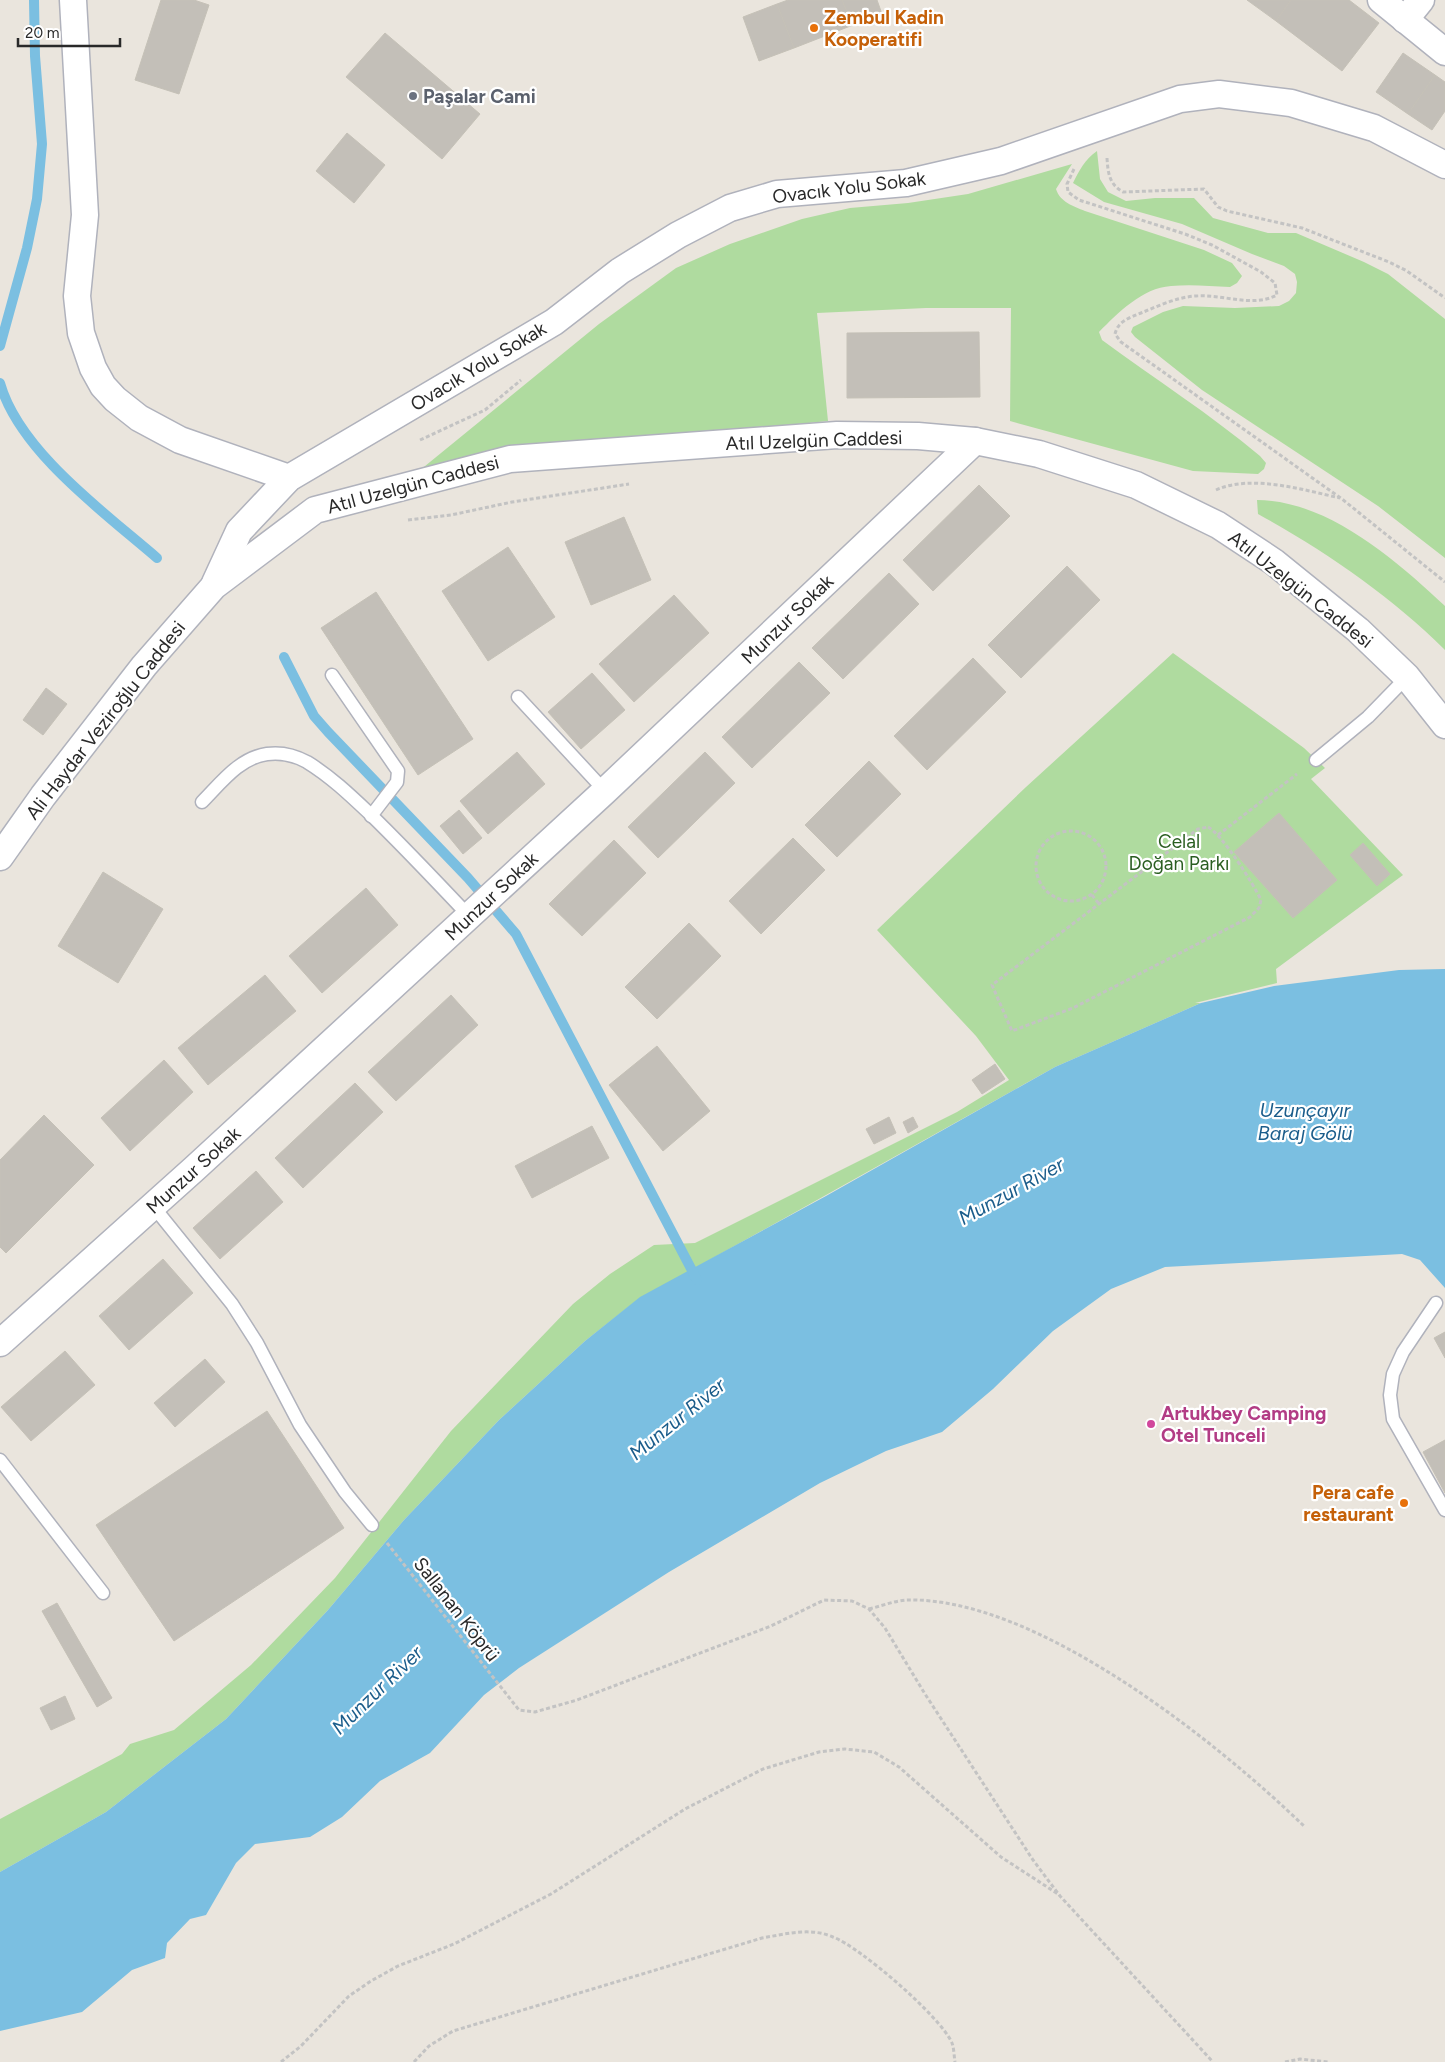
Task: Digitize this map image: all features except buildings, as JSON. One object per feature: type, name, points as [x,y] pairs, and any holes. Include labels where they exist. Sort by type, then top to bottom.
[{"type":"street","points":[[73,0],[85,215],[77,296],[81,333],[93,368],[115,400],[139,418],[180,440],[289,478]]},
{"type":"street","points":[[1381,0],[1413,10],[1445,52]]},
{"type":"street","name":"Ovacık Yolu Sokak","points":[[214,586],[239,531],[289,478],[554,322],[620,271],[678,235],[730,208],[777,194],[906,183],[1002,161],[1180,99],[1219,94],[1291,103],[1374,128],[1445,165]]},
{"type":"street","name":"Atıl Uzelgün Caddesi","points":[[214,586],[315,510],[510,459],[837,435],[918,436],[975,441],[1039,454],[1136,485],[1181,505],[1218,525],[1274,562],[1358,630],[1407,677],[1445,725]]},
{"type":"street","name":"Munzur Sokak","points":[[0,1343],[153,1206],[605,791],[975,441]]},
{"type":"street","name":"Ali Haydar Veziroğlu Caddesi","points":[[0,857],[43,796],[144,666],[214,586]]},
{"type":"lane","points":[[332,675],[396,766],[399,776],[397,782],[371,816]]},
{"type":"lane","points":[[1316,760],[1368,717],[1407,677]]},
{"type":"lane","points":[[518,697],[605,791]]},
{"type":"lane","points":[[202,802],[236,767],[250,758],[268,753],[291,755],[307,762],[345,791],[400,843],[469,916]]},
{"type":"lane","points":[[153,1206],[232,1304],[257,1343],[300,1425],[345,1492],[372,1525]]},
{"type":"lane","points":[[1436,1303],[1403,1352],[1392,1374],[1390,1396],[1393,1419],[1445,1510]]},
{"type":"lane","points":[[0,1460],[103,1593]]},
{"type":"path","points":[[1107,150],[1111,181],[1114,187],[1123,192],[1204,189],[1218,207],[1227,212],[1302,228],[1389,262],[1407,271],[1445,298]]},
{"type":"path","points":[[1074,168],[1067,184],[1068,192],[1079,200],[1185,234],[1212,245],[1261,272],[1274,283],[1277,295],[1269,299],[1252,301],[1196,296],[1165,303],[1124,320],[1117,327],[1115,334],[1121,342],[1152,366],[1342,499],[1445,582]]},
{"type":"path","points":[[415,442],[485,410],[528,374]]},
{"type":"path","points":[[404,520],[451,515],[512,502],[637,482]]},
{"type":"path","points":[[1181,505],[1228,484],[1266,484],[1342,499]]},
{"type":"path","points":[[1218,835],[1316,760]]},
{"type":"path","points":[[1208,827],[1218,835],[1256,888],[1261,900],[1259,908],[1250,917],[1074,1008],[1012,1031],[992,985],[1099,904],[1198,829],[1208,827]]},
{"type":"path","points":[[1062,831],[1075,831],[1086,834],[1096,841],[1103,851],[1106,863],[1105,875],[1100,886],[1092,895],[1081,900],[1069,902],[1057,899],[1048,893],[1040,884],[1036,869],[1038,852],[1044,843],[1062,831]]},
{"type":"path","points":[[1092,895],[1099,904]]},
{"type":"path","name":"Sallanan Köprü","points":[[372,1525],[519,1710],[535,1712],[577,1700],[771,1626],[824,1600],[852,1601],[869,1609]]},
{"type":"path","points":[[1213,2062],[1060,1896],[1022,1843],[925,1694],[885,1628],[869,1609],[904,1600],[930,1602],[962,1607],[1014,1622],[1077,1654],[1126,1683],[1192,1731],[1261,1786],[1305,1827]]},
{"type":"path","points":[[281,2062],[301,2046],[350,1996],[371,1981],[398,1966],[454,1944],[551,1894],[702,1800],[763,1769],[818,1752],[845,1749],[874,1752],[898,1767],[1001,1856],[1060,1896]]},
{"type":"path","points":[[414,2062],[428,2046],[453,2031],[762,1938],[806,1930],[834,1937],[874,1964],[928,2011],[952,2043],[955,2062]]},
{"type":"path","points":[[1285,2062],[1300,2059],[1328,2062]]},
{"type":"green space","points":[[1097,151],[1100,179],[1108,192],[1126,201],[1155,198],[1194,198],[1213,218],[1268,233],[1296,233],[1388,274],[1445,319],[1445,558],[1378,506],[1202,390],[1135,337],[1131,332],[1133,327],[1163,312],[1183,306],[1235,308],[1279,306],[1289,301],[1296,293],[1297,282],[1295,274],[1284,266],[1182,224],[1104,202],[1073,183],[1086,161]]},
{"type":"green space","points":[[1072,164],[1056,189],[1068,203],[1085,211],[1204,250],[1232,263],[1242,276],[1237,283],[1230,287],[1178,285],[1150,291],[1131,303],[1099,332],[1102,340],[1202,411],[1260,456],[1266,463],[1264,469],[1258,474],[1193,471],[1010,421],[1011,308],[926,308],[817,313],[828,421],[669,437],[403,484],[599,324],[676,268],[730,244],[802,219],[850,208],[908,203],[968,194]]},
{"type":"green space","points":[[1257,500],[1283,503],[1309,510],[1334,521],[1359,536],[1405,570],[1445,606],[1445,650],[1380,593],[1308,543],[1258,514]]},
{"type":"green space","name":"Celal Doğan Parkı","points":[[1173,653],[1304,748],[1325,768],[1311,779],[1403,875],[1276,969],[1277,983],[1195,1003],[1201,1003],[1055,1067],[636,1301],[585,1341],[499,1420],[404,1520],[328,1610],[226,1719],[106,1812],[0,1872],[0,1819],[122,1754],[130,1744],[174,1730],[251,1665],[335,1578],[451,1431],[573,1304],[610,1274],[654,1245],[695,1243],[957,1112],[1009,1080],[976,1036],[877,930],[1026,787]]},
{"type":"water","name":"Uzunçayır Baraj Gölü","points":[[1445,969],[1445,1288],[1420,1260],[1402,1254],[1165,1267],[1111,1289],[1053,1331],[993,1389],[942,1432],[886,1451],[820,1483],[669,1572],[519,1668],[484,1695],[430,1753],[380,1781],[342,1817],[310,1837],[255,1844],[236,1863],[206,1915],[190,1919],[167,1943],[165,1958],[132,1970],[82,2012],[0,2031],[0,1872],[106,1812],[226,1719],[328,1610],[404,1520],[499,1420],[585,1341],[640,1297],[826,1196],[1055,1067],[1201,1003],[1274,986],[1399,970]]},
{"type":"waterway","points":[[0,346],[27,248],[37,199],[42,144],[35,56],[34,0]]},
{"type":"waterway","points":[[0,383],[10,408],[25,433],[44,456],[89,501],[157,558]]},
{"type":"waterway","points":[[284,657],[314,716],[468,878],[516,934],[697,1280]]},
{"type":"place","name":"Zembul Kadin Kooperatifi","points":[[814,28]]},
{"type":"place","name":"Paşalar Cami","points":[[413,96]]},
{"type":"place","name":"Artukbey Camping Otel Tunceli","points":[[1151,1424]]},
{"type":"place","name":"Pera cafe restaurant","points":[[1404,1503]]},
{"type":"water label","name":"Munzur River","points":[[1011,1191]]},
{"type":"water label","name":"Munzur River","points":[[677,1419]]},
{"type":"water label","name":"Munzur River","points":[[377,1690]]}]
